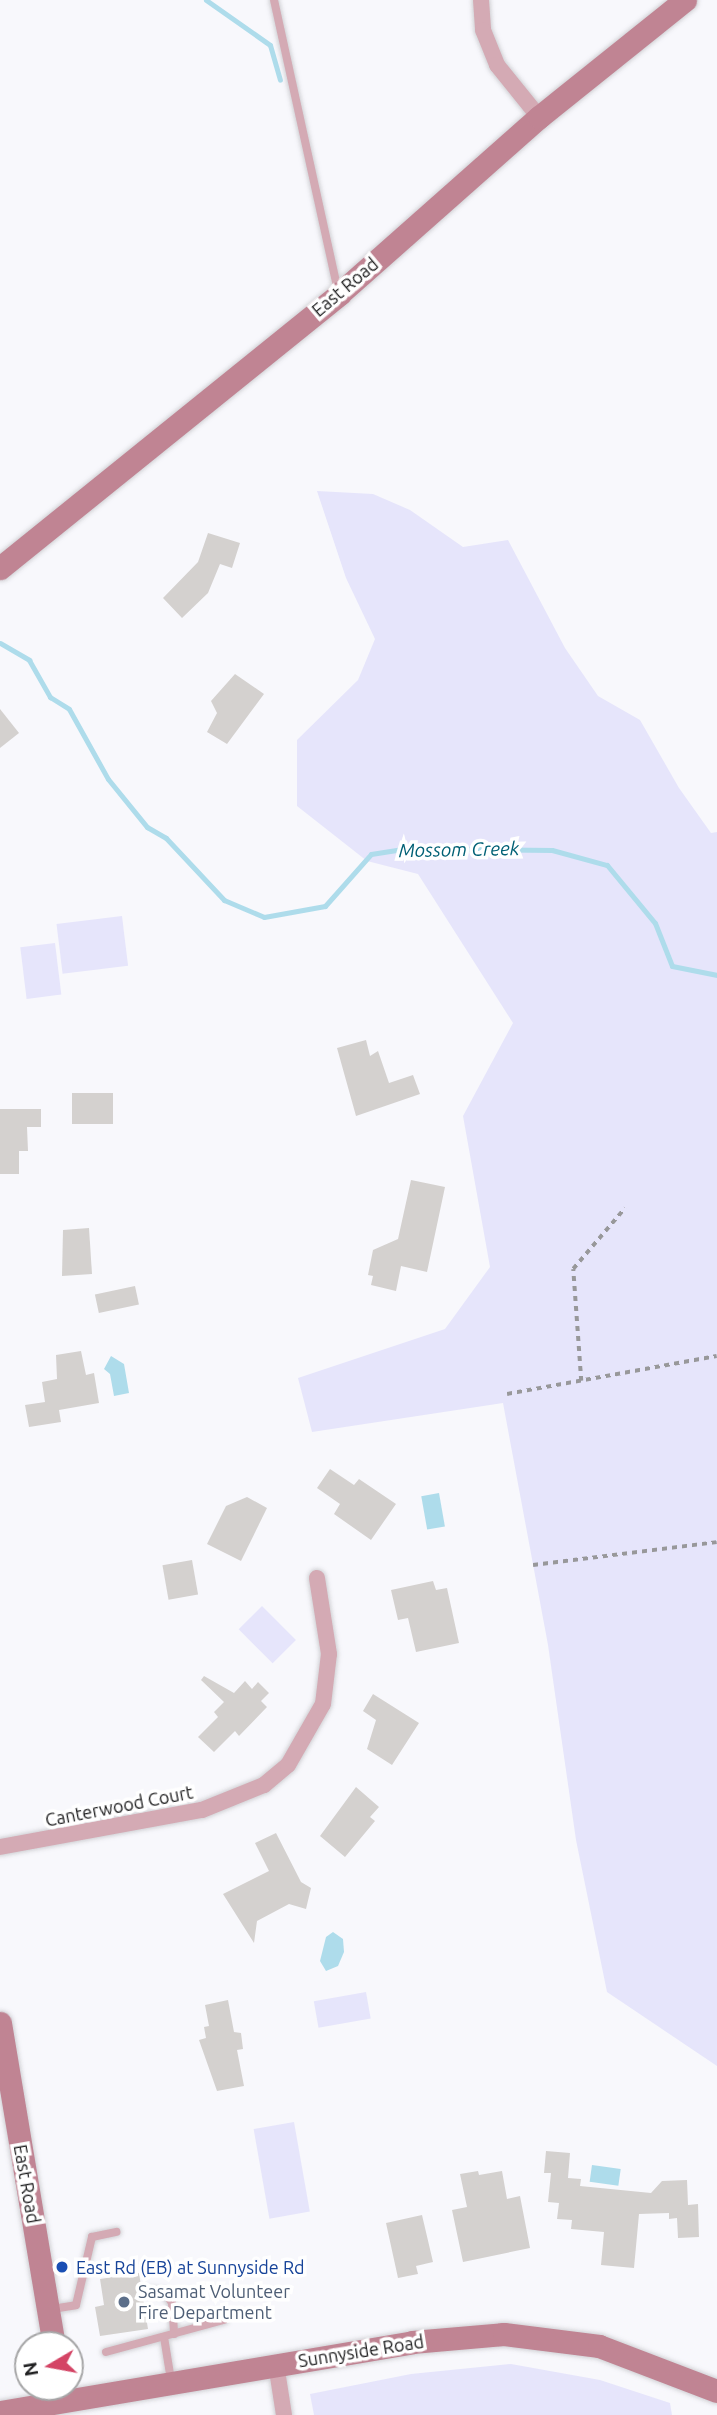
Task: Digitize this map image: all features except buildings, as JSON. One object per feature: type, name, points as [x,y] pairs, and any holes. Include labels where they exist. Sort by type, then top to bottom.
[{"type":"main road","name":"East Road","points":[[0,568],[339,294],[539,117],[685,0]]},
{"type":"main road","name":"East Road","points":[[0,2023],[52,2331]]},
{"type":"main road","name":"Sunnyside Road","points":[[84,2398],[446,2337],[527,2334],[626,2354],[717,2391]]},
{"type":"main road","name":"Sunnyside Road","points":[[0,2412],[63,2401]]},
{"type":"street","points":[[481,0],[483,30],[497,65],[539,117]]},
{"type":"street","name":"Canterwood Court","points":[[0,1847],[202,1810],[272,1778],[288,1765],[323,1704],[329,1654],[317,1578]]},
{"type":"street","points":[[276,2364],[284,2415]]},
{"type":"lane","points":[[274,0],[339,294]]},
{"type":"lane","points":[[49,2309],[76,2305],[92,2237],[116,2232]]},
{"type":"lane","points":[[147,2291],[165,2293],[172,2303],[174,2334]]},
{"type":"lane","points":[[106,2352],[224,2320]]},
{"type":"lane","points":[[164,2337],[171,2383]]},
{"type":"path","points":[[581,1381],[573,1269],[625,1208]]},
{"type":"path","points":[[507,1394],[717,1356]]},
{"type":"path","points":[[533,1565],[717,1542]]},
{"type":"shaded area","points":[[317,491],[373,494],[410,510],[463,547],[508,540],[565,648],[598,696],[640,720],[679,788],[711,833],[717,832],[717,2066],[607,1992],[576,1840],[548,1645],[503,1403],[312,1432],[298,1378],[445,1329],[490,1267],[463,1116],[513,1023],[418,874],[367,861],[297,806],[297,740],[358,680],[375,639],[346,578]]},
{"type":"shaded area","points":[[122,916],[128,966],[63,974],[56,924]]},
{"type":"shaded area","points":[[55,943],[61,995],[27,999],[20,947]]},
{"type":"shaded area","points":[[111,1356],[124,1364],[129,1393],[114,1396],[110,1374],[104,1369]]},
{"type":"shaded area","points":[[439,1493],[445,1526],[427,1530],[421,1496]]},
{"type":"shaded area","points":[[262,1606],[296,1640],[273,1663],[239,1629]]},
{"type":"shaded area","points":[[333,1932],[343,1939],[344,1952],[338,1966],[326,1971],[320,1961],[326,1937]]},
{"type":"shaded area","points":[[366,1992],[371,2019],[318,2028],[314,2001]]},
{"type":"shaded area","points":[[294,2122],[310,2212],[269,2219],[254,2129]]},
{"type":"shaded area","points":[[592,2165],[621,2169],[618,2186],[590,2182]]},
{"type":"shaded area","points":[[511,2364],[600,2380],[670,2403],[672,2415],[314,2415],[310,2394],[411,2374]]},
{"type":"waterway","points":[[206,0],[270,45],[280,80]]},
{"type":"waterway","name":"Mossom Creek","points":[[0,643],[29,660],[50,697],[69,709],[108,779],[147,827],[166,838],[224,900],[264,917],[325,906],[371,854],[408,848],[552,850],[607,865],[655,923],[672,966],[717,975]]},
{"type":"place","name":"East Rd (EB) at Sunnyside Rd","points":[[62,2267]]},
{"type":"place","name":"Sasamat Volunteer Fire Department","points":[[124,2302]]}]
